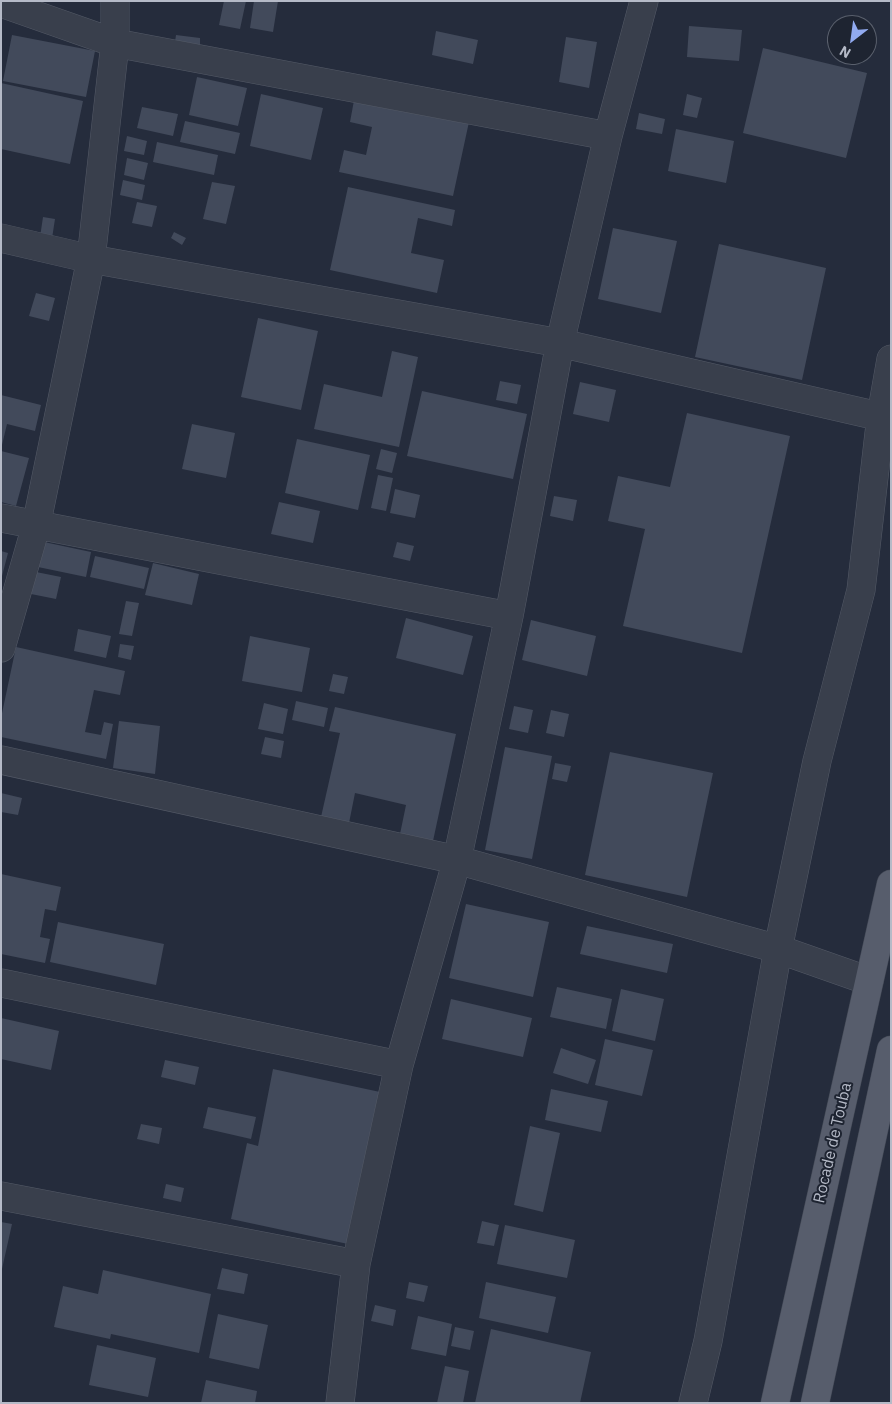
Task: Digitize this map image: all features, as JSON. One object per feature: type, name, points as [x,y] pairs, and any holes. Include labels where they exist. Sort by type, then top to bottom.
[{"type":"main road","name":"Rocade de Touba","points":[[775,1403],[891,884]]},
{"type":"main road","points":[[814,1403],[891,1050]]},
{"type":"street","points":[[1,648],[36,526],[92,259],[115,43],[114,1]]},
{"type":"street","points":[[340,1403],[356,1264],[399,1065],[457,860],[509,616],[560,343],[608,136],[644,1]]},
{"type":"street","points":[[1,3],[115,43],[608,136]]},
{"type":"street","points":[[1,238],[92,259],[560,343],[886,417]]},
{"type":"street","points":[[693,1403],[708,1340],[778,950],[817,761],[861,590],[886,417],[891,359]]},
{"type":"street","points":[[1,518],[509,616]]},
{"type":"street","points":[[1,760],[457,860],[778,950],[869,981]]},
{"type":"street","points":[[1,983],[399,1065]]},
{"type":"street","points":[[1,1196],[356,1264]]},
{"type":"building","points":[[224,1],[246,1],[240,29],[219,25]]},
{"type":"building","points":[[254,1],[278,1],[273,32],[250,28]]},
{"type":"building","points":[[689,26],[742,30],[739,61],[687,57]]},
{"type":"building","points":[[436,31],[478,40],[473,64],[432,55]]},
{"type":"building","points":[[12,35],[95,51],[86,97],[3,81]]},
{"type":"building","points":[[176,35],[200,38],[200,45],[175,42]]},
{"type":"building","points":[[566,37],[597,42],[589,88],[559,82]]},
{"type":"building","points":[[763,48],[827,63],[827,65],[867,73],[846,158],[743,133]]},
{"type":"building","points":[[197,77],[247,88],[238,126],[189,115]]},
{"type":"building","points":[[1,83],[83,101],[70,164],[1,149]]},
{"type":"building","points":[[261,94],[323,108],[311,160],[250,146]]},
{"type":"building","points":[[687,94],[702,98],[697,118],[683,115]]},
{"type":"building","points":[[355,95],[472,108],[453,196],[339,172],[344,150],[366,155],[372,127],[350,122]]},
{"type":"building","points":[[142,107],[178,114],[173,136],[137,128]]},
{"type":"building","points":[[639,113],[665,119],[662,134],[636,129]]},
{"type":"building","points":[[185,121],[240,133],[235,154],[180,142]]},
{"type":"building","points":[[676,129],[734,141],[726,183],[668,171]]},
{"type":"building","points":[[127,136],[147,141],[144,155],[124,151]]},
{"type":"building","points":[[157,142],[218,155],[214,175],[153,162]]},
{"type":"building","points":[[127,158],[148,163],[144,180],[124,175]]},
{"type":"building","points":[[123,180],[145,185],[142,200],[120,195]]},
{"type":"building","points":[[212,182],[235,186],[226,224],[203,219]]},
{"type":"building","points":[[348,187],[455,210],[452,226],[418,218],[411,253],[444,260],[437,293],[330,270]]},
{"type":"building","points":[[137,202],[157,206],[152,227],[132,223]]},
{"type":"building","points":[[43,217],[55,219],[51,245],[39,244]]},
{"type":"building","points":[[613,228],[677,241],[661,313],[598,299]]},
{"type":"building","points":[[174,232],[186,238],[182,245],[171,238]]},
{"type":"building","points":[[719,244],[826,268],[802,380],[695,357]]},
{"type":"building","points":[[36,293],[55,298],[49,321],[29,316]]},
{"type":"building","points":[[258,318],[318,331],[301,410],[241,397]]},
{"type":"building","points":[[392,351],[418,357],[399,447],[314,429],[324,384],[382,397]]},
{"type":"building","points":[[500,381],[521,385],[517,404],[496,400]]},
{"type":"building","points":[[580,382],[616,390],[609,422],[573,414]]},
{"type":"building","points":[[422,391],[527,414],[513,479],[407,456]]},
{"type":"building","points":[[1,395],[41,405],[35,431],[7,424],[2,445]]},
{"type":"building","points":[[687,413],[790,436],[742,653],[623,626],[645,529],[608,521],[618,476],[670,487]]},
{"type":"building","points":[[192,424],[235,433],[226,478],[182,469]]},
{"type":"building","points":[[297,439],[370,455],[358,510],[285,493]]},
{"type":"building","points":[[381,449],[397,453],[392,473],[376,469]]},
{"type":"building","points":[[1,451],[29,458],[16,506],[1,502]]},
{"type":"building","points":[[378,475],[393,478],[386,511],[371,508]]},
{"type":"building","points":[[395,489],[420,495],[415,518],[390,513]]},
{"type":"building","points":[[554,496],[577,500],[573,521],[550,516]]},
{"type":"building","points":[[279,502],[320,511],[313,543],[271,534]]},
{"type":"building","points":[[44,542],[91,552],[86,577],[38,567]]},
{"type":"building","points":[[397,542],[414,546],[410,561],[393,557]]},
{"type":"building","points":[[1,551],[8,553],[2,576],[1,576]]},
{"type":"building","points":[[95,556],[149,568],[144,589],[90,577]]},
{"type":"building","points":[[153,563],[199,574],[192,605],[145,595]]},
{"type":"building","points":[[36,572],[61,577],[56,599],[31,594]]},
{"type":"building","points":[[126,601],[139,603],[132,636],[119,634]]},
{"type":"building","points":[[406,618],[473,636],[463,675],[396,658]]},
{"type":"building","points":[[531,620],[596,636],[587,676],[522,660]]},
{"type":"building","points":[[78,629],[111,636],[106,658],[74,651]]},
{"type":"building","points":[[250,636],[310,648],[302,692],[242,681]]},
{"type":"building","points":[[120,644],[134,646],[131,660],[118,657]]},
{"type":"building","points":[[16,647],[125,671],[120,695],[94,690],[85,732],[101,735],[104,722],[113,724],[106,759],[1,737],[1,718]]},
{"type":"building","points":[[333,674],[348,677],[344,694],[329,691]]},
{"type":"building","points":[[296,701],[328,708],[324,727],[292,720]]},
{"type":"building","points":[[264,703],[288,709],[283,734],[258,729]]},
{"type":"building","points":[[514,706],[533,710],[528,733],[509,729]]},
{"type":"building","points":[[335,707],[456,734],[433,841],[400,834],[406,805],[355,793],[349,823],[321,817],[340,733],[329,731]]},
{"type":"building","points":[[551,710],[569,714],[564,737],[546,733]]},
{"type":"building","points":[[119,721],[160,726],[155,774],[113,768]]},
{"type":"building","points":[[265,737],[284,741],[281,758],[261,754]]},
{"type":"building","points":[[505,747],[552,756],[532,859],[485,850]]},
{"type":"building","points":[[610,752],[713,773],[687,897],[585,875]]},
{"type":"building","points":[[555,763],[571,766],[567,782],[552,779]]},
{"type":"building","points":[[1,793],[22,798],[18,815],[1,812]]},
{"type":"building","points":[[1,874],[61,887],[56,911],[45,909],[40,937],[50,939],[45,963],[1,954]]},
{"type":"building","points":[[466,904],[549,922],[533,997],[449,978]]},
{"type":"building","points":[[58,922],[164,944],[156,985],[50,962]]},
{"type":"building","points":[[587,926],[673,944],[667,973],[580,954]]},
{"type":"building","points":[[557,987],[612,999],[606,1029],[550,1017]]},
{"type":"building","points":[[621,989],[664,999],[655,1041],[612,1031]]},
{"type":"building","points":[[451,999],[532,1018],[523,1057],[442,1039]]},
{"type":"building","points":[[1,1018],[59,1031],[51,1070],[1,1059]]},
{"type":"building","points":[[605,1039],[653,1050],[642,1096],[595,1085]]},
{"type":"building","points":[[561,1048],[596,1060],[588,1084],[553,1073]]},
{"type":"building","points":[[165,1060],[199,1067],[195,1085],[161,1077]]},
{"type":"building","points":[[273,1069],[380,1092],[348,1244],[231,1219],[247,1143],[258,1146]]},
{"type":"building","points":[[551,1089],[608,1101],[601,1132],[545,1120]]},
{"type":"building","points":[[208,1107],[256,1117],[251,1139],[203,1128]]},
{"type":"building","points":[[141,1124],[162,1128],[159,1144],[137,1139]]},
{"type":"building","points":[[530,1126],[560,1133],[543,1212],[514,1205]]},
{"type":"building","points":[[166,1184],[184,1188],[181,1202],[163,1198]]},
{"type":"building","points":[[482,1221],[499,1225],[494,1246],[477,1243]]},
{"type":"building","points":[[1,1222],[12,1224],[2,1269],[1,1269]]},
{"type":"building","points":[[505,1225],[575,1240],[567,1278],[497,1264]]},
{"type":"building","points":[[222,1268],[248,1274],[244,1294],[217,1289]]},
{"type":"building","points":[[103,1270],[211,1294],[199,1353],[111,1334],[110,1339],[54,1327],[63,1286],[98,1294]]},
{"type":"building","points":[[409,1282],[428,1286],[424,1302],[406,1298]]},
{"type":"building","points":[[486,1282],[556,1297],[548,1333],[479,1318]]},
{"type":"building","points":[[375,1305],[396,1310],[393,1326],[371,1321]]},
{"type":"building","points":[[218,1314],[268,1325],[259,1369],[209,1358]]},
{"type":"building","points":[[418,1316],[452,1324],[446,1356],[411,1349]]},
{"type":"building","points":[[455,1327],[474,1331],[470,1350],[451,1346]]},
{"type":"building","points":[[491,1329],[591,1352],[580,1403],[475,1403]]},
{"type":"building","points":[[97,1345],[156,1358],[148,1397],[89,1385]]},
{"type":"building","points":[[445,1366],[469,1371],[463,1403],[437,1403]]},
{"type":"building","points":[[206,1380],[257,1391],[255,1403],[201,1403]]}]
